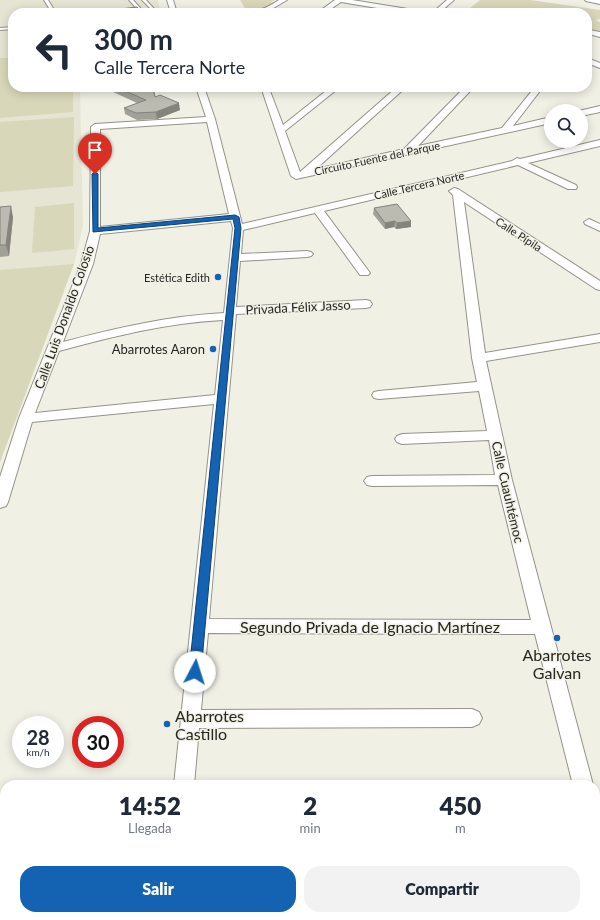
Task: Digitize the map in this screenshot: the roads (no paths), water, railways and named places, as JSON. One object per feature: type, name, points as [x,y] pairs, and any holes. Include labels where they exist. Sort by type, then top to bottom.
[{"type":"street","points":[[271,8],[284,0]]},
{"type":"street","points":[[327,8],[339,0],[390,8]]},
{"type":"street","points":[[384,7],[394,0]]},
{"type":"street","points":[[441,8],[451,0]]},
{"type":"street","points":[[588,0],[597,1]]},
{"type":"street","points":[[592,32],[600,36]]},
{"type":"street","points":[[184,780],[222,399],[237,222],[211,119],[202,92]]},
{"type":"street","name":"Circuito Fuente del Parque","points":[[267,92],[296,176],[544,122]]},
{"type":"street","points":[[280,131],[330,92]]},
{"type":"street","points":[[304,174],[396,92]]},
{"type":"street","points":[[408,151],[466,92]]},
{"type":"street","points":[[505,130],[535,92]]},
{"type":"street","points":[[595,110],[600,99]]},
{"type":"street","name":"Calle Luis Donaldo Colosio","points":[[0,502],[26,418],[87,264],[95,231],[95,127],[211,119]]},
{"type":"street","name":"Calle Tercera Norte","points":[[95,231],[237,222],[317,210],[600,143]]},
{"type":"street","points":[[517,162],[572,187]]},
{"type":"street","name":"Calle Pípila","points":[[440,181],[458,195],[600,286]]},
{"type":"street","name":"Calle Cuauhtémoc","points":[[458,195],[479,358],[504,480],[582,780]]},
{"type":"street","points":[[317,210],[364,273]]},
{"type":"street","points":[[600,218],[589,222],[600,228]]},
{"type":"street","points":[[234,258],[307,254]]},
{"type":"street","name":"Privada Félix Jasso","points":[[54,348],[131,328],[192,318],[366,304]]},
{"type":"street","points":[[479,358],[600,338]]},
{"type":"street","points":[[379,395],[485,386]]},
{"type":"street","points":[[26,418],[222,399]]},
{"type":"street","points":[[402,438],[495,435]]},
{"type":"street","points":[[372,481],[504,480]]},
{"type":"street","name":"Segundo Privada de Ignacio Martínez","points":[[199,626],[542,627]]},
{"type":"street","points":[[190,719],[472,718]]},
{"type":"lane","points":[[131,0],[138,8]]},
{"type":"lane","points":[[144,0],[151,8]]},
{"type":"place","name":"Estética Edith","points":[[218,277]]},
{"type":"place","name":"Abarrotes Aaron","points":[[213,349]]},
{"type":"place","name":"Abarrotes Galvan","points":[[557,638]]},
{"type":"place","name":"Abarrotes Castillo","points":[[167,724]]}]
